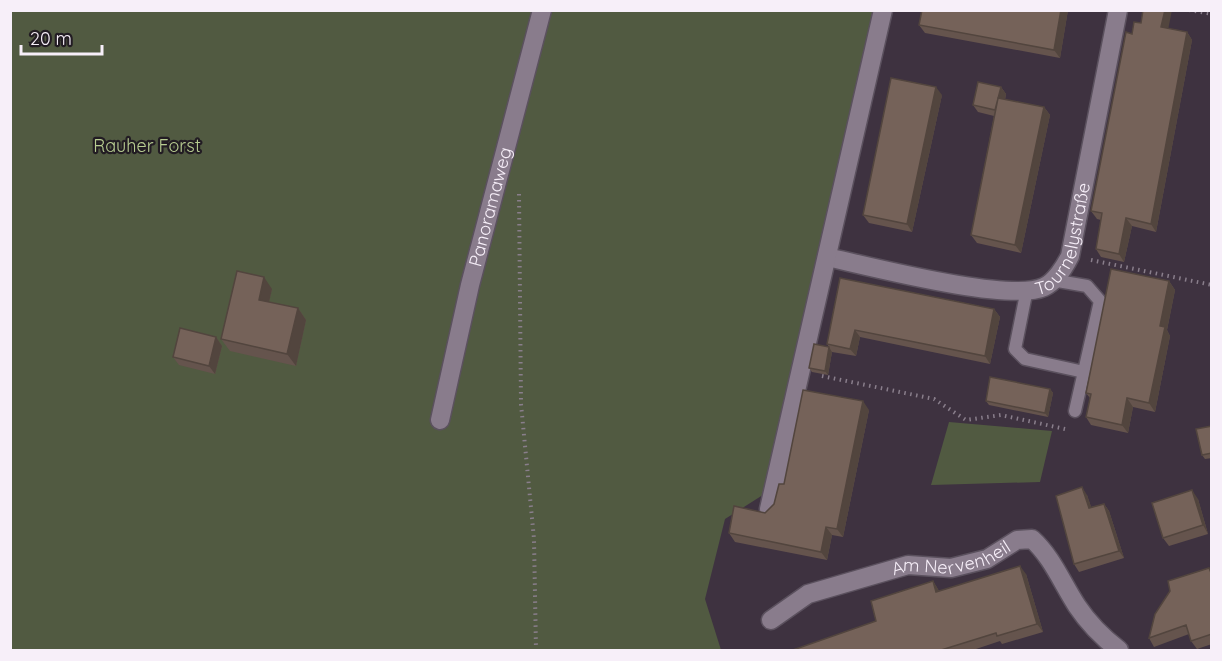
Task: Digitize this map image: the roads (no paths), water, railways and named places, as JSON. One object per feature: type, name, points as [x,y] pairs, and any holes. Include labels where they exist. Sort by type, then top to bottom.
[{"type":"street","name":"Panoramaweg","points":[[437,409],[542,10]]},
{"type":"street","points":[[769,509],[883,10]]},
{"type":"street","name":"Tournelystraße","points":[[827,257],[955,284],[1005,291],[1044,288],[1065,266],[1070,256],[1118,10]]},
{"type":"street","name":"Am Nervenheil","points":[[771,620],[808,594],[908,566],[951,568],[987,559],[1017,540],[1032,539],[1044,550],[1076,605],[1097,632],[1119,651]]},
{"type":"lane","points":[[1052,280],[1087,286],[1100,301],[1075,411]]},
{"type":"lane","points":[[1027,289],[1015,349],[1025,359],[1084,372]]},
{"type":"park label","name":"Rauher Forst","points":[[147,146]]}]
